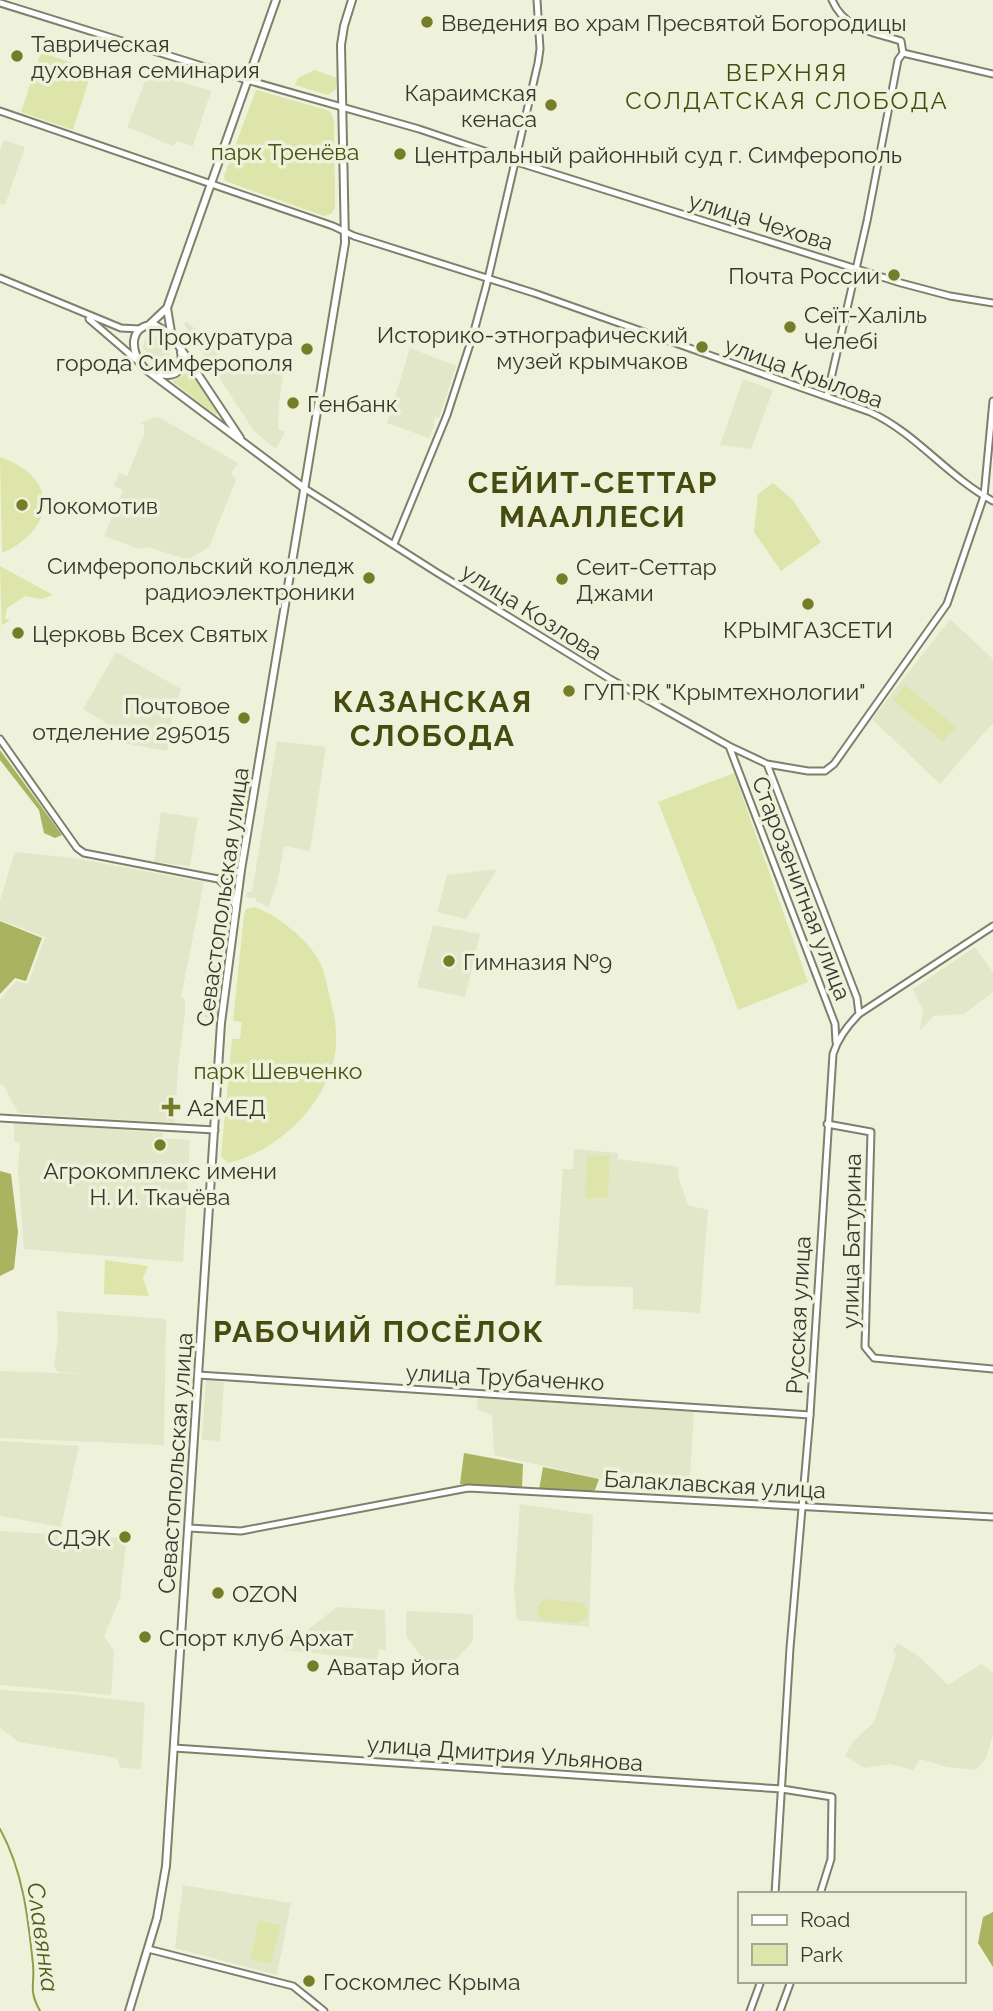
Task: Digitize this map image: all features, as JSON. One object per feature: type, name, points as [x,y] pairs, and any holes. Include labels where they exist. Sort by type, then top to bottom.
[{"type":"main road","points":[[0,278],[121,328],[141,329],[167,309],[276,0]]},
{"type":"main road","name":"Севастопольская улица","points":[[129,2011],[162,1898],[221,1023],[240,870],[345,243],[341,45],[352,0]]},
{"type":"main road","points":[[394,544],[455,393],[488,279],[540,49],[537,0]]},
{"type":"main road","points":[[827,396],[867,221],[898,60],[903,53],[901,41],[850,24],[832,0]]},
{"type":"main road","points":[[0,3],[511,160]]},
{"type":"main road","points":[[903,53],[993,74]]},
{"type":"main road","name":"улица Крылова","points":[[0,111],[827,396],[888,421],[984,496],[993,500]]},
{"type":"main road","name":"улица Чехова","points":[[520,163],[855,269],[950,296],[993,303]]},
{"type":"main road","points":[[167,309],[171,334]]},
{"type":"main road","points":[[84,314],[150,372],[167,376],[177,372],[183,359],[181,348],[171,334],[161,327],[149,325]]},
{"type":"main road","points":[[139,362],[134,341],[141,329]]},
{"type":"main road","name":"улица Козлова","points":[[181,348],[240,438]]},
{"type":"main road","name":"улица Козлова","points":[[150,372],[304,488],[615,682],[729,746],[767,764],[808,771],[825,771],[834,764],[947,604],[984,496]]},
{"type":"main road","points":[[984,496],[993,401]]},
{"type":"main road","points":[[215,421],[224,411]]},
{"type":"main road","points":[[0,739],[77,848],[84,853],[218,879],[240,870]]},
{"type":"main road","name":"Старозенитная улица","points":[[729,746],[835,1024],[836,1043]]},
{"type":"main road","points":[[738,766],[742,759],[751,756]]},
{"type":"main road","points":[[767,764],[859,1006],[859,1014]]},
{"type":"main road","points":[[218,879],[230,891],[236,909]]},
{"type":"main road","name":"Русская улица","points":[[775,1892],[790,1640],[810,1415],[833,1054],[846,1027],[859,1014],[993,926]]},
{"type":"main road","points":[[859,1006],[868,1009]]},
{"type":"main road","points":[[835,1024],[838,1028],[846,1027]]},
{"type":"main road","points":[[0,1118],[215,1130]]},
{"type":"main road","name":"улица Батурина","points":[[827,1124],[871,1132],[866,1347],[874,1359],[993,1369]]},
{"type":"main road","name":"улица Трубаченко","points":[[198,1375],[810,1415]]},
{"type":"main road","name":"Балаклавская улица","points":[[189,1528],[241,1531],[468,1488],[993,1517]]},
{"type":"main road","name":"улица Дмитрия Ульянова","points":[[174,1748],[782,1789],[832,1797],[831,1859],[821,1892]]},
{"type":"main road","points":[[148,1949],[293,1986],[324,2011]]},
{"type":"main road","points":[[750,2011],[760,1983]]},
{"type":"main road","points":[[780,2011],[790,1983]]},
{"type":"shaded area","points":[[149,72],[211,91],[193,146],[177,141],[173,146],[127,127]]},
{"type":"shaded area","points":[[4,140],[25,147],[5,205],[0,204],[0,150]]},
{"type":"shaded area","points":[[186,322],[203,334],[219,357],[285,361],[278,429],[285,432],[276,449],[254,431],[184,324]]},
{"type":"shaded area","points":[[155,336],[160,338],[172,357],[170,366],[162,366],[143,348],[145,339]]},
{"type":"shaded area","points":[[410,348],[456,366],[439,418],[435,417],[429,438],[387,423]]},
{"type":"shaded area","points":[[743,379],[773,390],[751,449],[720,445]]},
{"type":"shaded area","points":[[154,417],[238,463],[231,473],[236,480],[209,547],[188,560],[148,547],[139,549],[104,536],[123,490],[114,486],[119,473],[127,476],[144,435],[144,424],[140,423]]},
{"type":"shaded area","points":[[950,619],[993,659],[993,723],[940,784],[872,719]]},
{"type":"shaded area","points":[[116,652],[181,689],[172,715],[167,751],[118,742],[123,733],[83,709]]},
{"type":"shaded area","points":[[277,741],[326,747],[310,851],[284,846],[277,884],[268,907],[256,901],[256,898],[246,897],[247,892],[252,892]]},
{"type":"shaded area","points":[[161,812],[198,818],[190,866],[154,862]]},
{"type":"shaded area","points":[[15,852],[74,858],[204,882],[181,997],[185,999],[185,1013],[175,1123],[18,1113],[3,1084],[0,1085],[0,999],[16,981],[28,984],[45,937],[0,920],[0,900]]},
{"type":"shaded area","points":[[497,869],[466,919],[437,912],[447,875]]},
{"type":"shaded area","name":"Гимназия №9","points":[[433,925],[480,934],[465,997],[417,987]]},
{"type":"shaded area","points":[[975,947],[993,972],[993,992],[964,1014],[934,1016],[920,1030],[923,1011],[913,989]]},
{"type":"shaded area","points":[[14,1122],[163,1133],[163,1138],[190,1140],[183,1262],[24,1249],[18,1169],[20,1144],[14,1141]]},
{"type":"shaded area","points":[[574,1149],[618,1153],[618,1159],[679,1167],[678,1176],[688,1205],[708,1210],[700,1313],[633,1309],[633,1287],[555,1285],[563,1169],[573,1169]]},
{"type":"shaded area","points":[[57,1311],[166,1319],[164,1445],[0,1438],[0,1371],[86,1374],[58,1372],[54,1367],[58,1337]]},
{"type":"shaded area","points":[[206,1380],[224,1382],[220,1441],[202,1440]]},
{"type":"shaded area","points":[[478,1397],[694,1412],[689,1492],[633,1486],[494,1455],[492,1415],[477,1409]]},
{"type":"shaded area","points":[[0,1441],[79,1446],[61,1527],[0,1516]]},
{"type":"shaded area","points":[[520,1504],[593,1515],[589,1627],[517,1620],[514,1590]]},
{"type":"shaded area","points":[[0,1531],[114,1538],[127,1535],[120,1598],[104,1636],[114,1651],[111,1695],[0,1685]]},
{"type":"shaded area","points":[[337,1607],[385,1610],[386,1650],[379,1649],[377,1660],[285,1650],[286,1637],[305,1632]]},
{"type":"shaded area","points":[[406,1611],[473,1614],[473,1641],[438,1679],[406,1636]]},
{"type":"shaded area","points":[[898,1643],[918,1656],[948,1685],[981,1664],[993,1672],[993,1735],[986,1758],[976,1770],[947,1767],[920,1759],[913,1770],[890,1764],[865,1768],[845,1756],[853,1742],[874,1722],[896,1655],[893,1650]]},
{"type":"shaded area","points":[[0,1690],[69,1694],[145,1703],[141,1769],[120,1768],[117,1758],[19,1742],[0,1728]]},
{"type":"shaded area","points":[[183,1885],[291,1903],[277,1975],[175,1948]]},
{"type":"green space","points":[[41,52],[92,70],[73,130],[21,112]]},
{"type":"green space","points":[[314,70],[337,78],[336,89],[328,95],[295,85],[298,78]]},
{"type":"green space","name":"парк Тренёва","points":[[256,90],[330,111],[334,120],[335,208],[331,214],[324,216],[225,181],[224,176]]},
{"type":"green space","points":[[188,365],[219,412],[215,415],[172,381],[182,376]]},
{"type":"green space","name":"Локомотив","points":[[0,457],[19,466],[33,477],[41,490],[44,504],[41,517],[33,531],[20,543],[2,553]]},
{"type":"green space","points":[[773,483],[792,499],[821,542],[781,571],[754,532],[758,494]]},
{"type":"green space","points":[[0,566],[53,595],[41,599],[25,596],[7,608],[5,618],[10,621],[2,625],[2,642]]},
{"type":"green space","points":[[905,685],[956,727],[943,742],[893,700]]},
{"type":"green space","points":[[0,750],[62,835],[55,838],[44,833],[39,810],[0,760]]},
{"type":"green space","points":[[734,773],[808,982],[738,1010],[658,802]]},
{"type":"green space","name":"парк Шевченко","points":[[255,907],[294,931],[318,958],[333,1012],[336,1042],[326,1082],[301,1119],[267,1147],[228,1163],[221,1156],[232,1039],[240,1039],[242,1022],[233,1021],[244,915],[246,909]]},
{"type":"green space","points":[[0,921],[42,938],[26,981],[15,978],[0,994]]},
{"type":"green space","points":[[211,935],[225,936],[218,1016],[210,1019],[204,1016],[208,995],[202,992]]},
{"type":"green space","points":[[587,1155],[610,1156],[608,1198],[585,1198]]},
{"type":"green space","points":[[0,1171],[11,1174],[18,1232],[14,1269],[0,1276]]},
{"type":"green space","points":[[105,1260],[148,1266],[143,1278],[149,1296],[104,1294]]},
{"type":"green space","points":[[464,1453],[523,1464],[522,1487],[460,1484]]},
{"type":"green space","points":[[543,1467],[599,1479],[595,1490],[590,1492],[539,1490]]},
{"type":"green space","points":[[545,1599],[582,1603],[588,1611],[587,1617],[578,1623],[543,1620],[537,1607]]},
{"type":"green space","points":[[993,1912],[993,1967],[978,1943],[983,1917]]},
{"type":"green space","points":[[259,1920],[280,1925],[271,1964],[250,1959]]},
{"type":"waterway","name":"Славянка","points":[[0,1829],[14,1861],[23,1895],[33,1964],[33,1992],[40,2011]]},
{"type":"place","name":"Введения во храм Пресвятой Богородицы","points":[[427,22]]},
{"type":"place","name":"Таврическая духовная семинария","points":[[17,56]]},
{"type":"place","name":"Караимская кенаса","points":[[551,105]]},
{"type":"place","name":"Центральный районный суд г. Симферополь","points":[[400,154]]},
{"type":"place","name":"Почта России","points":[[894,275]]},
{"type":"place","name":"Сеїт-Халіль Челебі","points":[[790,327]]},
{"type":"place","name":"Историко-этнографический музей крымчаков","points":[[702,347]]},
{"type":"place","name":"Прокуратура города Симферополя","points":[[307,349]]},
{"type":"place","name":"Генбанк","points":[[293,403]]},
{"type":"place","name":"Локомотив","points":[[22,505]]},
{"type":"place","name":"Симферопольский колледж радиоэлектроники","points":[[369,578]]},
{"type":"place","name":"Сеит-Сеттар Джами","points":[[562,579]]},
{"type":"place","name":"КРЫМГАЗСЕТИ","points":[[808,604]]},
{"type":"place","name":"Церковь Всех Святых","points":[[18,633]]},
{"type":"place","name":"ГУП РК \"Крымтехнологии\"","points":[[569,691]]},
{"type":"place","name":"Почтовое отделение 295015","points":[[244,718]]},
{"type":"place","name":"Гимназия №9","points":[[449,961]]},
{"type":"place","name":"А2МЕД","points":[[171,1107]]},
{"type":"place","name":"Агрокомплекс имени Н. И. Ткачёва","points":[[160,1145]]},
{"type":"place","name":"СДЭК","points":[[125,1537]]},
{"type":"place","name":"OZON","points":[[218,1593]]},
{"type":"place","name":"Спорт клуб Архат","points":[[145,1637]]},
{"type":"place","name":"Аватар йога","points":[[313,1666]]},
{"type":"place","name":"Госкомлес Крыма","points":[[309,1981]]},
{"type":"district","name":"ВЕРХНЯЯ СОЛДАТСКАЯ СЛОБОДА","points":[[787,86]]},
{"type":"district","name":"СЕЙИТ-СЕТТАР МААЛЛЕСИ","points":[[593,499]]},
{"type":"district","name":"КАЗАНСКАЯ СЛОБОДА","points":[[433,718]]},
{"type":"district","name":"РАБОЧИЙ ПОСЁЛОК","points":[[379,1331]]}]
